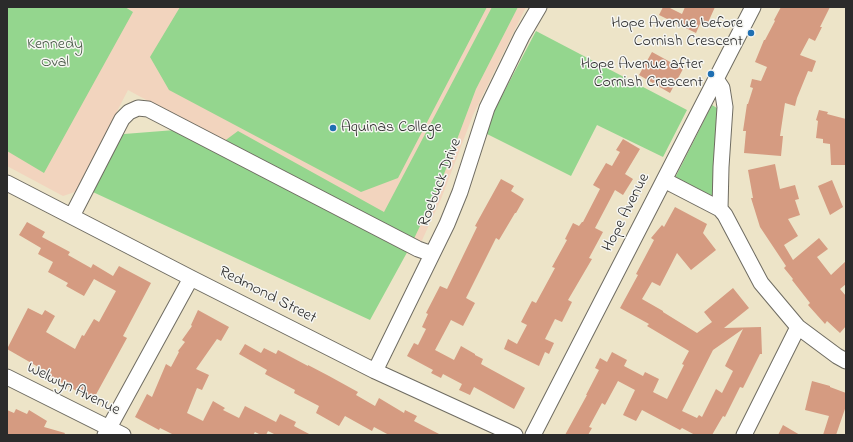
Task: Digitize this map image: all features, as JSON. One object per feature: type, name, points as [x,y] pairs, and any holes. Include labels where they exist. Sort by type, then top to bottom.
[{"type":"street","name":"Roebuck Drive","points":[[375,371],[447,224],[460,192],[487,108],[522,36],[538,7]]},
{"type":"street","name":"Hope Avenue","points":[[534,435],[753,7]]},
{"type":"street","points":[[716,78],[722,88],[725,107],[720,209]]},
{"type":"street","points":[[72,216],[122,119],[129,112],[138,108],[148,109],[432,254]]},
{"type":"street","points":[[664,180],[720,209],[725,215],[761,283],[798,327],[846,361]]},
{"type":"street","name":"Redmond Street","points":[[7,183],[190,278],[375,371],[515,435]]},
{"type":"street","points":[[107,431],[190,278]]},
{"type":"street","points":[[744,435],[798,327]]},
{"type":"street","name":"Welwyn Avenue","points":[[7,377],[107,431],[123,435]]},
{"type":"shaded area","name":"Aquinas College","points":[[7,7],[526,7],[473,115],[441,199],[418,249],[128,90],[76,191],[63,196],[7,166]]},
{"type":"green space","name":"Kennedy Oval","points":[[7,7],[125,7],[133,12],[44,173],[7,151]]},
{"type":"green space","points":[[180,7],[487,7],[398,178],[361,192],[169,90],[150,57]]},
{"type":"green space","points":[[492,7],[518,7],[476,89],[441,182],[410,247],[370,320],[82,187],[99,152],[124,134],[175,130],[219,145],[238,131],[384,212]]},
{"type":"green space","points":[[536,31],[687,110],[663,157],[597,125],[571,176],[483,132]]},
{"type":"green space","points":[[712,105],[717,108],[714,201],[674,180]]},
{"type":"building","points":[[663,7],[668,7],[682,14],[685,7],[715,7],[706,27],[700,24],[696,33],[659,15]]},
{"type":"building","points":[[781,7],[830,7],[815,41],[809,38],[800,55],[816,61],[812,72],[808,71],[795,106],[785,103],[780,136],[783,136],[781,156],[744,153],[746,131],[743,131],[747,104],[753,88],[750,87],[752,79],[761,81],[767,67],[755,62],[764,40]]},
{"type":"building","points":[[652,52],[683,69],[670,93],[639,75]]},
{"type":"building","points":[[819,110],[828,112],[827,114],[846,119],[846,165],[831,165],[830,144],[823,143],[823,139],[816,138],[818,121],[816,120]]},
{"type":"building","points":[[623,139],[640,149],[625,174],[633,179],[623,195],[615,190],[595,228],[603,232],[589,258],[592,259],[568,300],[572,302],[562,322],[555,319],[545,339],[554,343],[549,354],[545,352],[539,366],[504,349],[508,339],[517,344],[527,325],[521,322],[532,301],[536,303],[555,268],[552,267],[567,240],[565,239],[573,223],[579,226],[583,222],[600,189],[593,185],[606,163],[612,166],[620,152],[616,150]]},
{"type":"building","points":[[775,164],[780,189],[795,185],[799,199],[795,200],[800,215],[788,219],[798,236],[784,245],[793,260],[819,238],[828,249],[817,257],[831,275],[846,261],[846,284],[840,289],[846,296],[846,326],[840,333],[827,321],[825,324],[808,305],[810,303],[784,268],[786,266],[760,227],[751,198],[753,198],[748,170]]},
{"type":"building","points":[[501,179],[514,186],[511,191],[524,199],[499,240],[496,238],[466,298],[475,303],[463,326],[451,320],[435,350],[454,360],[461,346],[483,359],[481,364],[525,388],[514,409],[474,387],[470,395],[459,390],[462,384],[443,374],[441,378],[431,373],[433,370],[407,356],[414,343],[418,345],[426,329],[422,327],[428,314],[426,313],[440,286],[447,289],[477,227],[475,226]]},
{"type":"building","points":[[832,180],[843,207],[830,215],[818,186]]},
{"type":"building","points":[[675,207],[707,224],[703,233],[716,250],[691,270],[677,253],[660,286],[652,282],[642,299],[697,333],[712,322],[704,312],[733,288],[749,308],[724,328],[761,327],[762,354],[760,354],[743,388],[740,387],[725,417],[723,416],[712,435],[695,435],[682,428],[680,430],[642,410],[636,421],[623,415],[635,390],[618,381],[605,405],[602,403],[589,427],[592,428],[588,435],[565,435],[599,370],[595,368],[600,358],[607,362],[612,352],[627,360],[624,366],[643,376],[645,372],[659,379],[653,392],[667,399],[684,365],[682,364],[689,351],[647,326],[649,324],[620,308],[638,275],[636,274],[654,240],[651,238],[662,225],[664,227]],"holes":[[[743,329],[725,366],[733,371],[722,393],[716,389],[702,417],[699,415],[697,418],[682,411],[713,350]]]},
{"type":"building","points":[[27,222],[45,232],[42,237],[70,252],[68,255],[91,268],[93,264],[113,276],[119,266],[151,283],[123,336],[127,338],[93,400],[46,374],[47,372],[7,349],[28,308],[42,315],[45,310],[55,316],[46,332],[75,349],[82,335],[84,336],[94,319],[99,322],[116,291],[94,279],[84,296],[66,286],[68,283],[48,272],[53,262],[38,254],[41,248],[19,235]]},
{"type":"building","points":[[198,310],[229,327],[221,341],[217,339],[196,369],[209,375],[202,390],[197,388],[187,413],[203,421],[213,401],[225,408],[223,410],[239,418],[245,406],[276,422],[280,414],[296,422],[294,426],[311,435],[276,435],[268,431],[266,435],[261,435],[255,432],[253,435],[174,435],[160,428],[159,430],[135,417],[147,394],[152,397],[166,364],[171,367],[179,352],[178,351],[185,342],[182,340],[192,326],[191,325]]},
{"type":"building","points":[[245,344],[261,353],[264,348],[276,354],[278,350],[358,392],[356,395],[375,406],[379,398],[404,413],[405,410],[417,416],[414,421],[441,435],[389,435],[374,427],[372,431],[345,416],[339,426],[316,413],[319,406],[294,393],[295,390],[265,374],[267,370],[239,354]]},
{"type":"building","points":[[812,381],[830,386],[846,393],[846,406],[836,435],[823,435],[829,416],[805,410]]},
{"type":"building","points":[[16,409],[27,414],[29,410],[47,421],[44,427],[65,433],[64,435],[7,435],[7,410],[14,413]]},
{"type":"building","points":[[783,425],[800,435],[778,435]]},
{"type":"place","name":"Hope Avenue before Cornish Crescent","points":[[751,33]]},
{"type":"place","name":"Hope Avenue after Cornish Crescent","points":[[711,74]]},
{"type":"place","name":"Aquinas College","points":[[333,128]]}]
